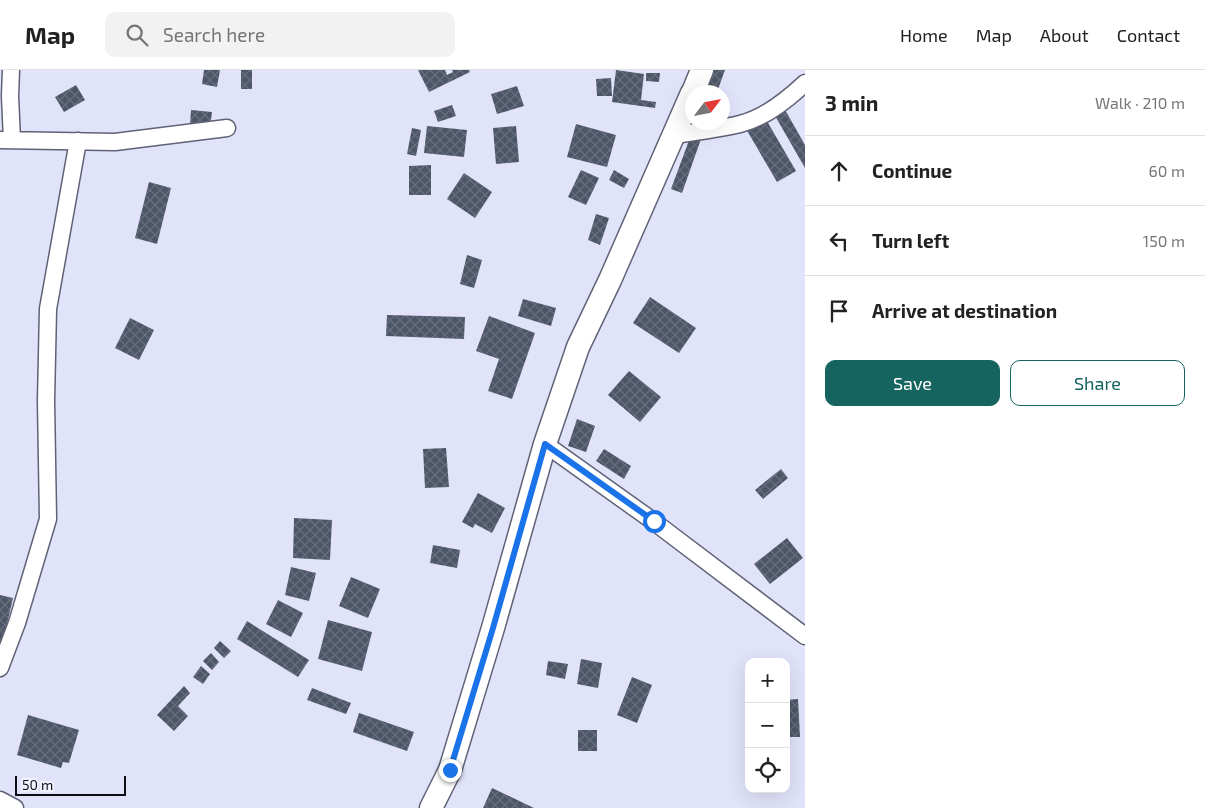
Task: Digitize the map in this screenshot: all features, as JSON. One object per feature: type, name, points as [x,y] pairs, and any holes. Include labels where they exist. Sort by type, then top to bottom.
[{"type":"street","points":[[11,70],[6,140],[115,142],[227,128]]},
{"type":"street","points":[[696,85],[702,70]]},
{"type":"street","points":[[674,135],[741,124],[764,114],[805,82]]},
{"type":"street","points":[[431,808],[450,770],[493,628],[545,444],[578,347],[685,111]]},
{"type":"street","points":[[0,668],[17,623],[48,519],[46,400],[48,309],[78,141]]},
{"type":"street","points":[[545,444],[654,521],[805,636]]},
{"type":"street","points":[[0,800],[15,808]]},
{"type":"building","points":[[204,70],[220,70],[217,87],[202,84]]},
{"type":"building","points":[[241,70],[252,70],[252,89],[241,89]]},
{"type":"building","points":[[418,70],[445,70],[447,75],[453,72],[452,70],[469,70],[470,72],[429,92]]},
{"type":"building","points":[[616,70],[644,74],[641,100],[656,102],[655,108],[612,102]]},
{"type":"building","points":[[710,70],[725,70],[720,85],[705,85]]},
{"type":"building","points":[[646,73],[660,73],[659,82],[646,81]]},
{"type":"building","points":[[611,78],[612,96],[597,96],[596,79]]},
{"type":"building","points":[[76,85],[85,100],[64,112],[55,97]]},
{"type":"building","points":[[517,86],[524,106],[497,114],[491,94]]},
{"type":"building","points":[[452,105],[456,116],[438,122],[434,111]]},
{"type":"building","points":[[784,108],[805,145],[805,168],[774,114]]},
{"type":"building","points":[[191,110],[212,112],[210,127],[190,125]]},
{"type":"building","points":[[764,116],[796,171],[777,182],[745,127]]},
{"type":"building","points":[[576,124],[616,135],[607,167],[567,157]]},
{"type":"building","points":[[427,126],[467,130],[464,157],[424,153]]},
{"type":"building","points":[[516,126],[519,162],[496,164],[493,128]]},
{"type":"building","points":[[412,128],[421,130],[416,156],[407,154]]},
{"type":"building","points":[[691,135],[701,139],[682,193],[671,189]]},
{"type":"building","points":[[431,165],[431,195],[409,195],[409,166]]},
{"type":"building","points":[[581,170],[599,178],[586,205],[568,197]]},
{"type":"building","points":[[614,170],[629,179],[624,188],[609,180]]},
{"type":"building","points":[[464,173],[492,192],[475,218],[447,199]]},
{"type":"building","points":[[149,182],[171,188],[157,244],[135,238]]},
{"type":"building","points":[[596,214],[609,218],[600,245],[588,240]]},
{"type":"building","points":[[467,255],[482,260],[474,288],[460,284]]},
{"type":"building","points":[[650,297],[696,328],[679,353],[633,323]]},
{"type":"building","points":[[523,299],[556,308],[551,326],[518,316]]},
{"type":"building","points":[[387,315],[465,317],[464,339],[386,336]]},
{"type":"building","points":[[489,316],[535,333],[512,399],[488,391],[499,359],[476,351]]},
{"type":"building","points":[[130,318],[154,330],[139,360],[115,348]]},
{"type":"building","points":[[629,371],[661,397],[640,422],[608,395]]},
{"type":"building","points":[[577,419],[595,426],[586,452],[568,446]]},
{"type":"building","points":[[446,448],[449,487],[425,488],[423,449]]},
{"type":"building","points":[[604,449],[631,466],[624,479],[596,461]]},
{"type":"building","points":[[781,469],[788,478],[763,499],[755,490]]},
{"type":"building","points":[[478,493],[505,508],[492,533],[475,524],[473,528],[462,522]]},
{"type":"building","points":[[294,518],[332,520],[330,560],[293,558]]},
{"type":"building","points":[[787,538],[803,558],[770,584],[754,564]]},
{"type":"building","points":[[433,545],[460,550],[457,568],[430,563]]},
{"type":"building","points":[[291,567],[316,573],[309,601],[285,595]]},
{"type":"building","points":[[351,577],[380,589],[368,618],[339,606]]},
{"type":"building","points":[[0,595],[13,598],[1,649],[0,649]]},
{"type":"building","points":[[278,600],[303,613],[291,637],[266,624]]},
{"type":"building","points":[[328,620],[372,632],[362,671],[318,659]]},
{"type":"building","points":[[247,621],[309,660],[298,677],[237,639]]},
{"type":"building","points":[[220,641],[231,651],[224,658],[214,648]]},
{"type":"building","points":[[211,653],[219,662],[212,670],[203,661]]},
{"type":"building","points":[[581,659],[602,663],[598,688],[577,684]]},
{"type":"building","points":[[548,661],[568,664],[565,679],[546,675]]},
{"type":"building","points":[[201,666],[210,674],[203,684],[193,677]]},
{"type":"building","points":[[632,677],[652,685],[637,723],[617,715]]},
{"type":"building","points":[[184,686],[190,693],[178,706],[188,716],[174,731],[157,715]]},
{"type":"building","points":[[312,688],[351,703],[346,714],[307,700]]},
{"type":"building","points":[[798,699],[800,737],[790,737],[790,700]]},
{"type":"building","points":[[359,713],[414,732],[407,751],[353,732]]},
{"type":"building","points":[[28,715],[79,730],[69,763],[63,762],[61,768],[17,755]]},
{"type":"building","points":[[578,730],[597,730],[597,751],[578,751]]},
{"type":"building","points":[[492,788],[534,808],[483,808]]},
{"type":"route","points":[[450,770],[493,628],[545,444],[654,521]]}]
